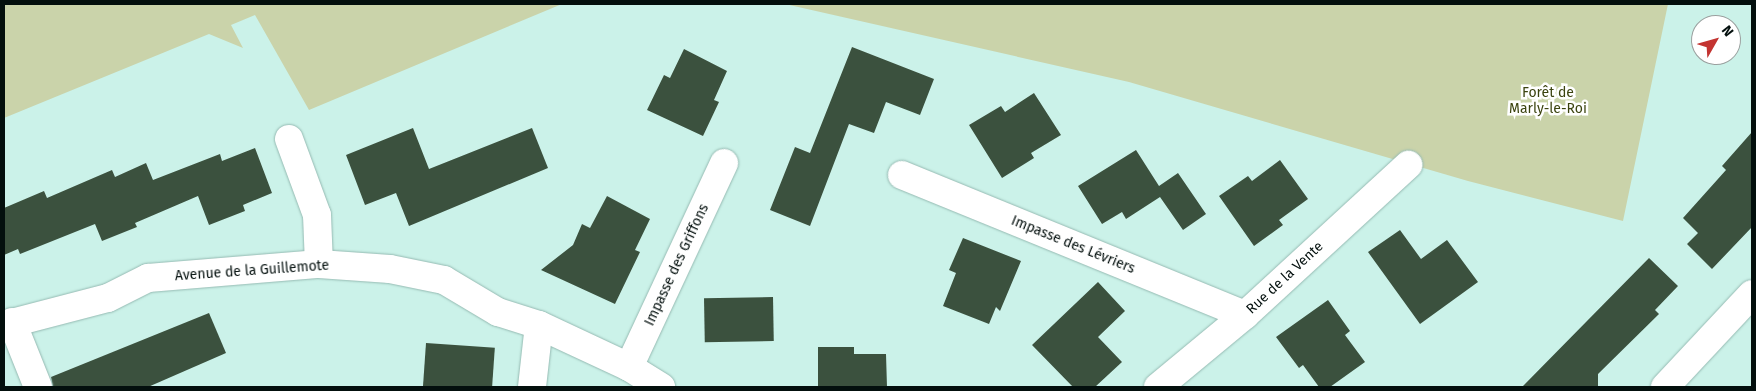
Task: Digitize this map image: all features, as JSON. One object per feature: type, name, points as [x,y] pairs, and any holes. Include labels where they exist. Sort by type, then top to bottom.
[{"type":"street","points":[[289,139],[316,215],[320,264]]},
{"type":"street","name":"Impasse des Griffons","points":[[629,368],[724,163]]},
{"type":"street","name":"Rue de la Vente","points":[[1158,387],[1245,315],[1408,165]]},
{"type":"street","name":"Impasse des Lévriers","points":[[902,175],[1245,315]]},
{"type":"street","name":"Avenue de la Guillemote","points":[[8,323],[108,298],[148,278],[320,264],[390,269],[444,280],[498,312],[539,325],[629,368],[661,387]]},
{"type":"street","points":[[1665,387],[1752,294]]},
{"type":"street","points":[[8,323],[38,387]]},
{"type":"street","points":[[532,387],[539,325]]},
{"type":"green space","points":[[4,4],[562,4],[309,110],[255,15],[231,25],[243,48],[209,34],[4,118]]},
{"type":"green space","name":"Forêt de Marly-le-Roi","points":[[785,4],[1668,4],[1623,221],[1468,181],[1129,82]]},
{"type":"building","points":[[852,47],[934,79],[920,115],[886,102],[874,133],[849,124],[810,226],[770,210],[795,147],[810,153]]},
{"type":"building","points":[[684,49],[727,71],[714,100],[719,102],[703,136],[647,110],[664,75],[670,78]]},
{"type":"building","points":[[1034,93],[1061,135],[1031,153],[1034,158],[1002,178],[969,125],[1001,106],[1005,112]]},
{"type":"building","points":[[413,128],[429,169],[532,128],[548,168],[409,226],[396,193],[365,205],[346,155]]},
{"type":"building","points":[[1752,132],[1752,227],[1712,269],[1687,244],[1698,233],[1683,218],[1726,170],[1722,166]]},
{"type":"building","points":[[255,148],[272,193],[243,205],[245,211],[209,225],[198,196],[135,223],[137,227],[102,241],[95,224],[20,254],[18,249],[4,255],[4,208],[44,191],[47,198],[112,170],[115,177],[146,163],[153,180],[220,154],[222,161]]},
{"type":"building","points":[[1136,150],[1159,186],[1178,173],[1206,214],[1183,230],[1160,197],[1126,219],[1122,212],[1102,224],[1078,186]]},
{"type":"building","points":[[1280,160],[1308,199],[1279,220],[1283,225],[1254,246],[1219,196],[1248,176],[1252,181]]},
{"type":"building","points":[[607,196],[650,219],[635,250],[640,252],[615,304],[541,270],[573,245],[582,224],[590,228]]},
{"type":"building","points":[[1400,230],[1421,259],[1447,240],[1478,282],[1420,324],[1368,252]]},
{"type":"building","points":[[963,238],[1021,261],[1000,311],[996,307],[989,324],[943,306],[956,273],[949,270]]},
{"type":"building","points":[[1649,258],[1678,286],[1655,310],[1659,314],[1598,374],[1598,387],[1522,387]]},
{"type":"building","points":[[1098,282],[1125,311],[1098,337],[1122,362],[1095,387],[1073,387],[1032,345]]},
{"type":"building","points":[[773,297],[774,341],[705,342],[704,298]]},
{"type":"building","points":[[1328,300],[1350,331],[1345,335],[1365,362],[1330,387],[1319,387],[1303,365],[1299,368],[1276,337]]},
{"type":"building","points":[[209,313],[226,353],[148,387],[53,387],[51,377]]},
{"type":"building","points":[[426,343],[495,348],[492,387],[423,386]]},
{"type":"building","points":[[818,347],[854,347],[854,354],[886,354],[887,387],[818,387]]}]
